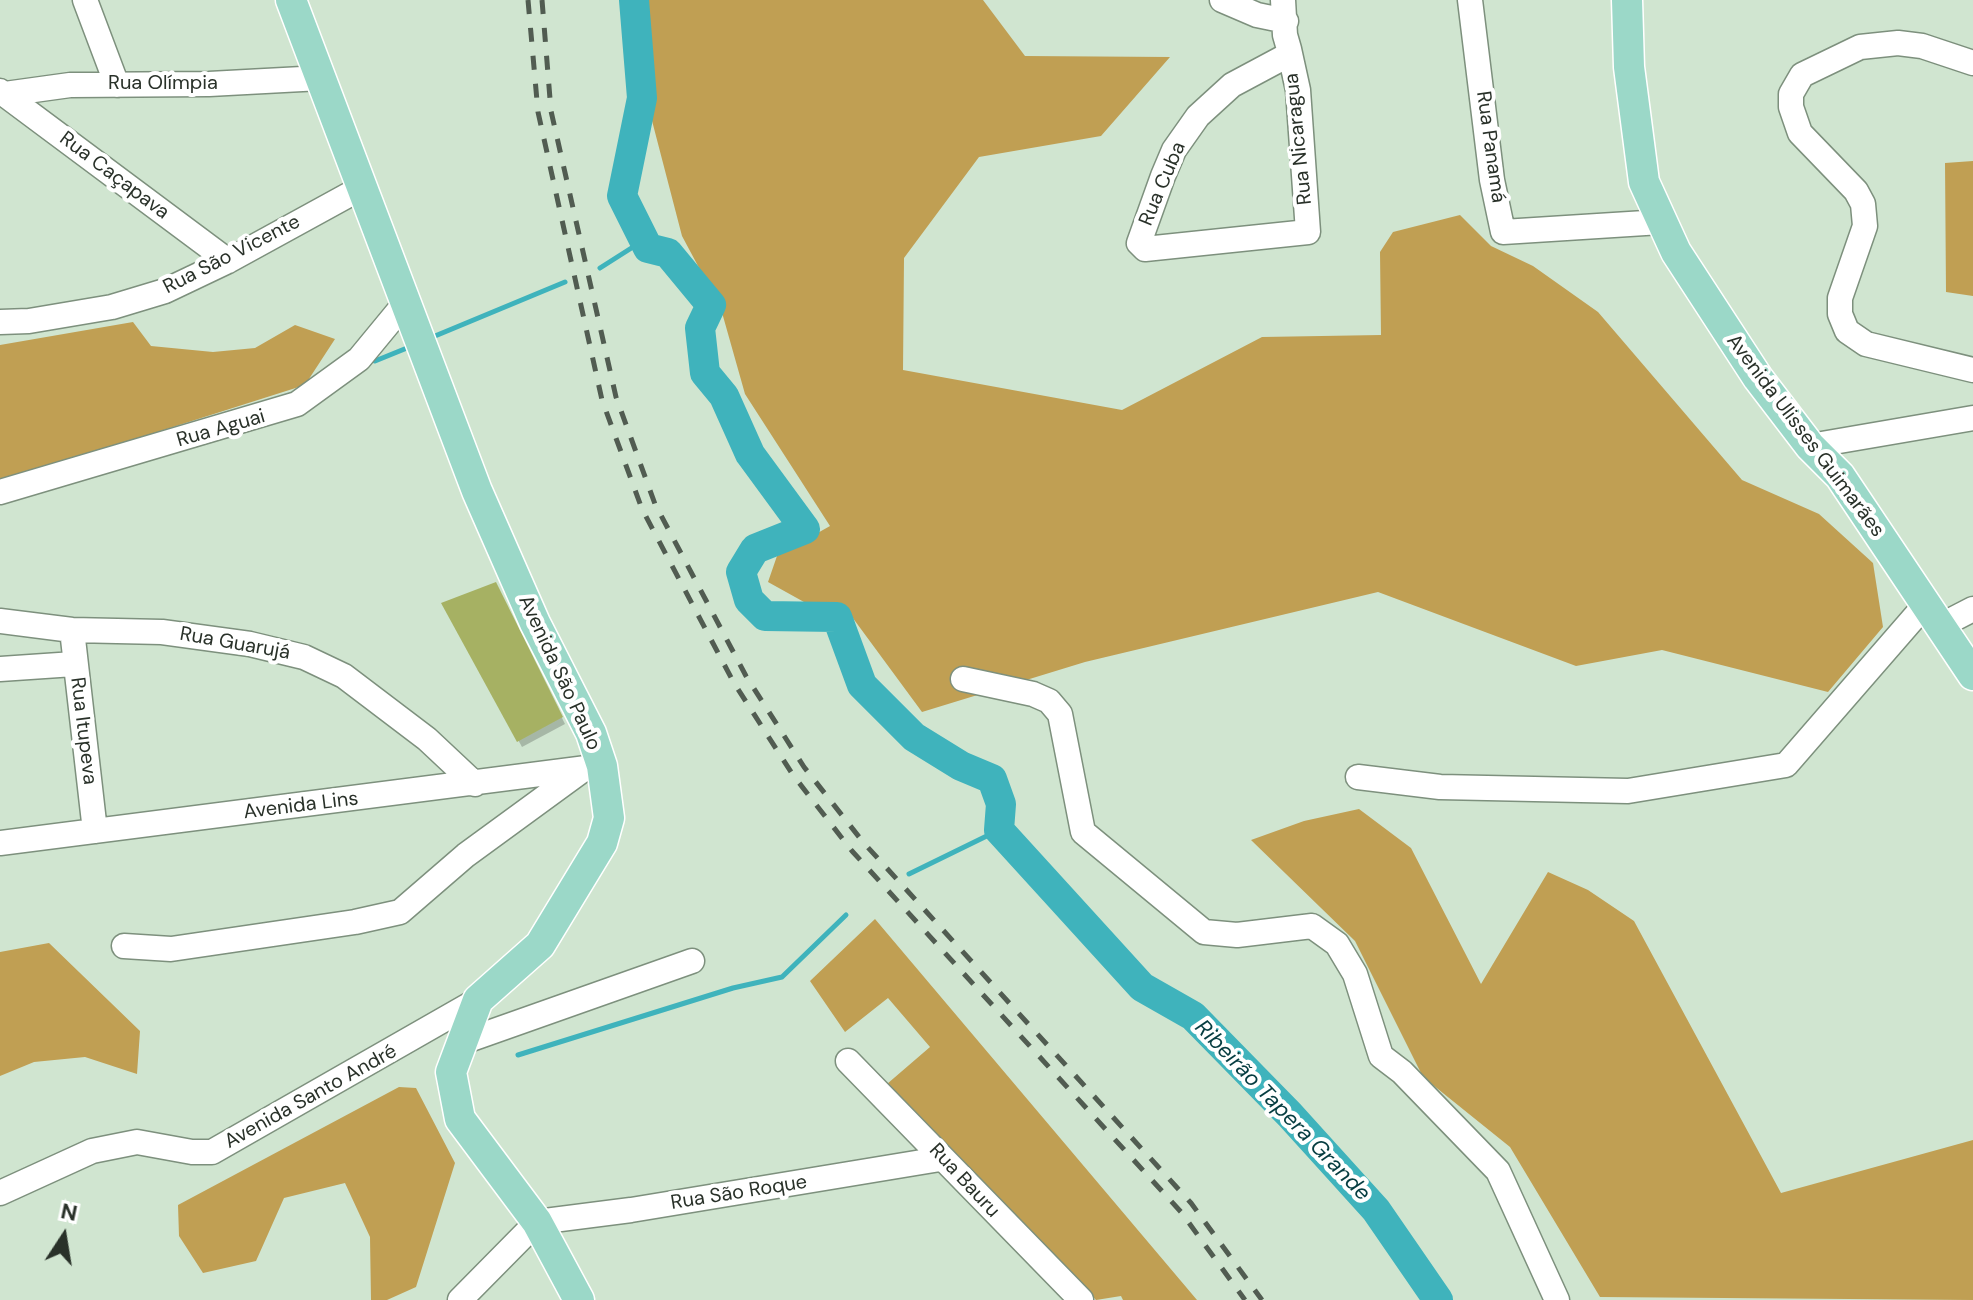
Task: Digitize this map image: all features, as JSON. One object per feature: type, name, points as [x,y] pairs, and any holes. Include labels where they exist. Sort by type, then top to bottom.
[{"type":"main road","name":"Avenida São Paulo","points":[[291,0],[497,541],[591,733],[592,768],[609,818],[602,843],[540,945],[478,1000],[451,1072],[460,1119],[537,1222],[579,1300]]},
{"type":"main road","name":"Avenida Ulisses Guimarães","points":[[1627,0],[1629,67],[1644,182],[1676,252],[1758,378],[1810,446],[1840,476],[1973,675]]},
{"type":"street","points":[[85,0],[117,85]]},
{"type":"street","points":[[1222,0],[1257,15],[1284,10]]},
{"type":"street","name":"Rua Panamá","points":[[1470,0],[1492,180],[1503,232],[1661,222]]},
{"type":"street","name":"Rua Nicaragua","points":[[1284,10],[1298,90],[1308,232]]},
{"type":"street","points":[[1973,63],[1922,46],[1898,43],[1860,47],[1802,75],[1791,94],[1791,107],[1800,133],[1856,191],[1863,204],[1865,226],[1840,298],[1847,331],[1866,344],[1973,370]]},
{"type":"street","name":"Rua Cuba","points":[[1290,54],[1232,85],[1198,116],[1174,150],[1139,243],[1145,249],[1308,232]]},
{"type":"street","name":"Rua Olímpia","points":[[2,93],[70,85],[321,78]]},
{"type":"street","name":"Rua Caçapava","points":[[2,93],[228,261]]},
{"type":"street","name":"Rua São Vicente","points":[[0,322],[29,321],[112,307],[165,291],[228,261],[363,187]]},
{"type":"street","name":"Rua Aguai","points":[[0,492],[297,404],[359,359],[406,302]]},
{"type":"street","points":[[1810,446],[1973,418]]},
{"type":"street","points":[[1358,777],[1440,787],[1628,791],[1749,774],[1786,765],[1933,615],[1973,609]]},
{"type":"street","name":"Rua Guarujá","points":[[0,621],[72,630],[162,632],[250,644],[304,657],[344,676],[427,739],[475,784]]},
{"type":"street","name":"Rua Itupeva","points":[[72,630],[95,831]]},
{"type":"street","points":[[0,669],[74,664]]},
{"type":"street","points":[[963,679],[1033,694],[1049,701],[1060,714],[1083,832],[1204,932],[1237,935],[1312,926],[1337,944],[1355,974],[1381,1056],[1402,1072],[1498,1171],[1557,1300]]},
{"type":"street","points":[[124,946],[171,949],[355,922],[400,912],[466,855],[592,768]]},
{"type":"street","name":"Avenida Lins","points":[[0,843],[592,768]]},
{"type":"street","points":[[460,1043],[692,961]]},
{"type":"street","name":"Avenida Santo André","points":[[0,1193],[92,1151],[137,1142],[192,1152],[212,1152],[478,1000]]},
{"type":"street","name":"Rua Bauru","points":[[848,1061],[916,1127],[940,1159],[1081,1300]]},
{"type":"street","name":"Rua São Roque","points":[[537,1222],[631,1210],[940,1159]]},
{"type":"street","points":[[460,1300],[537,1222]]},
{"type":"shaded area","points":[[647,0],[983,0],[1025,56],[1170,57],[1101,136],[979,157],[904,258],[903,370],[1122,410],[1262,337],[1381,335],[1380,252],[1393,232],[1460,215],[1491,246],[1533,266],[1598,312],[1742,480],[1819,514],[1873,563],[1883,627],[1828,692],[1662,650],[1576,666],[1378,592],[1085,662],[922,712],[844,606],[813,607],[768,582],[777,556],[830,526],[745,394],[721,309],[682,236],[650,113]]},
{"type":"shaded area","points":[[1973,161],[1973,296],[1946,292],[1945,163]]},
{"type":"shaded area","points":[[133,322],[151,346],[213,352],[255,348],[295,325],[335,339],[305,385],[0,482],[0,345]]},
{"type":"shaded area","points":[[1359,809],[1411,848],[1481,984],[1548,872],[1588,890],[1634,921],[1781,1193],[1973,1140],[1973,1300],[1600,1297],[1510,1147],[1423,1077],[1355,941],[1251,840],[1304,821]]},
{"type":"shaded area","points":[[875,919],[1197,1300],[1123,1300],[1121,1296],[1096,1300],[887,1084],[930,1047],[888,998],[845,1032],[810,981]]},
{"type":"shaded area","points":[[49,943],[140,1031],[137,1074],[85,1057],[34,1062],[0,1076],[0,952]]},
{"type":"shaded area","points":[[399,1087],[416,1088],[455,1163],[416,1287],[387,1300],[371,1300],[370,1237],[345,1183],[284,1198],[256,1261],[203,1273],[179,1236],[178,1205]]},
{"type":"building","points":[[496,582],[563,717],[517,742],[441,603]]},
{"type":"waterway","name":"Ribeirão Tapera Grande","points":[[634,0],[642,98],[622,196],[648,248],[668,253],[711,305],[700,328],[705,373],[724,396],[750,454],[805,529],[755,549],[741,572],[749,600],[765,616],[837,617],[862,685],[914,737],[961,766],[992,779],[1001,804],[999,830],[1142,987],[1193,1016],[1290,1115],[1376,1210],[1438,1300]]},
{"type":"waterway","points":[[600,268],[644,240]]},
{"type":"waterway","points":[[435,336],[565,282]]},
{"type":"waterway","points":[[375,361],[407,348]]},
{"type":"waterway","points":[[909,874],[999,830]]},
{"type":"waterway","points":[[518,1055],[733,988],[782,977],[846,915]]},
{"type":"railway","points":[[528,0],[538,112],[602,400],[642,509],[734,683],[793,775],[852,851],[1181,1212],[1245,1300]]},
{"type":"railway","points":[[542,0],[551,111],[616,397],[655,504],[746,676],[804,767],[863,842],[1191,1203],[1262,1300]]}]
